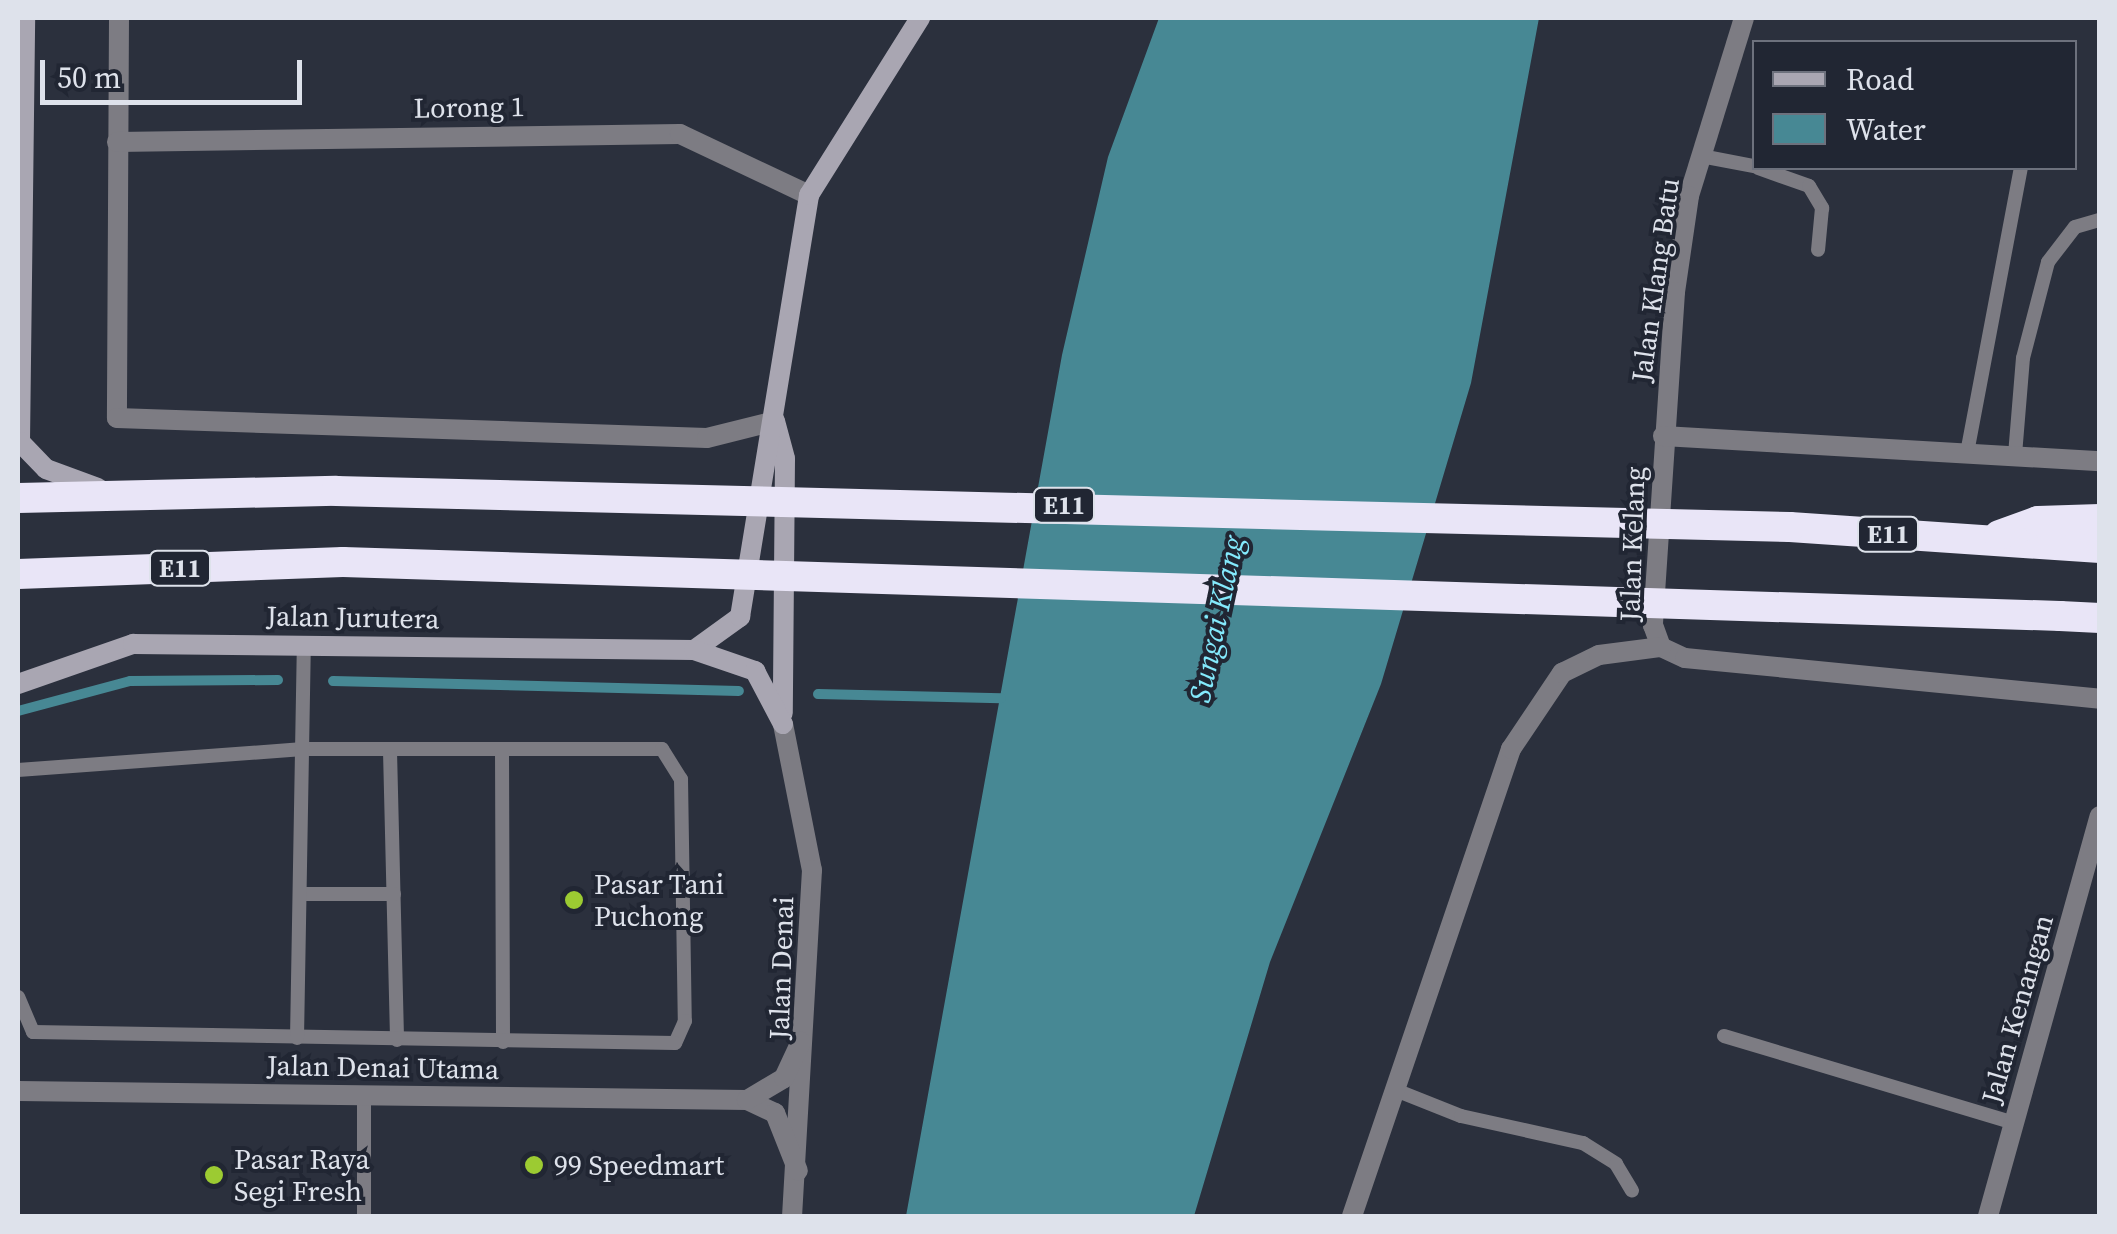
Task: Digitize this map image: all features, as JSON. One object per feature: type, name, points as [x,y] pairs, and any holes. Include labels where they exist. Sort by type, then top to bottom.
[{"type":"highway","name":"E11","points":[[18,498],[102,489],[336,491],[1602,516],[2100,548]]},
{"type":"highway","points":[[1987,540],[2038,522],[2100,518]]},
{"type":"highway","name":"E11","points":[[18,574],[343,562],[2100,618]]},
{"type":"street","points":[[25,18],[20,136],[19,443],[46,469],[102,489]]},
{"type":"street","points":[[118,18],[117,418],[707,438],[774,422]]},
{"type":"street","points":[[694,650],[740,617],[761,455],[774,422],[809,196],[920,18]]},
{"type":"street","name":"Jalan Klang Batu","points":[[1663,436],[1675,292],[1701,156],[1744,18]]},
{"type":"street","name":"Lorong 1","points":[[117,142],[680,134],[809,196]]},
{"type":"street","points":[[774,422],[785,459],[783,724]]},
{"type":"street","name":"Jalan Kelang","points":[[2100,460],[1663,436],[1652,625],[1661,647],[1684,658],[2100,699]]},
{"type":"street","name":"Jalan Jurutera","points":[[18,684],[133,644],[694,650],[756,671],[783,724]]},
{"type":"street","points":[[1352,1216],[1511,749],[1541,695],[1598,655],[1661,647]]},
{"type":"street","name":"Jalan Denai","points":[[783,724],[810,833],[810,1012],[792,1216]]},
{"type":"street","name":"Jalan Kenangan","points":[[1988,1216],[2100,816]]},
{"type":"street","points":[[747,1100],[784,1078],[810,1012]]},
{"type":"street","name":"Jalan Denai Utama","points":[[18,1090],[747,1100]]},
{"type":"street","points":[[747,1100],[775,1113],[798,1171]]},
{"type":"lane","points":[[1701,156],[1752,166]]},
{"type":"lane","points":[[1764,170],[1809,186],[1822,208],[1818,250]]},
{"type":"lane","points":[[1967,452],[2021,170]]},
{"type":"lane","points":[[2015,455],[2023,358],[2048,262],[2075,227],[2100,220]]},
{"type":"lane","points":[[297,1038],[304,643]]},
{"type":"lane","points":[[18,770],[303,748],[662,749],[675,760],[685,1021],[675,1043],[297,1038],[20,1026],[18,997]]},
{"type":"lane","points":[[502,750],[503,1042]]},
{"type":"lane","points":[[390,751],[397,1040]]},
{"type":"lane","points":[[300,894],[394,894]]},
{"type":"lane","points":[[1724,1036],[2014,1123]]},
{"type":"lane","points":[[1394,1089],[1583,1143],[1616,1164],[1632,1191]]},
{"type":"lane","points":[[364,1094],[364,1216]]},
{"type":"water","name":"Sungai Klang","points":[[1159,18],[1539,18],[1471,383],[1381,684],[1270,962],[1194,1216],[906,1216],[1062,355],[1108,157]]},
{"type":"waterway","points":[[18,711],[130,681],[278,680]]},
{"type":"waterway","points":[[333,681],[739,691]]},
{"type":"waterway","points":[[818,694],[1001,698]]},
{"type":"place","name":"Pasar Tani Puchong","points":[[574,900]]},
{"type":"place","name":"99 Speedmart","points":[[534,1165]]},
{"type":"place","name":"Pasar Raya Segi Fresh","points":[[214,1175]]}]
